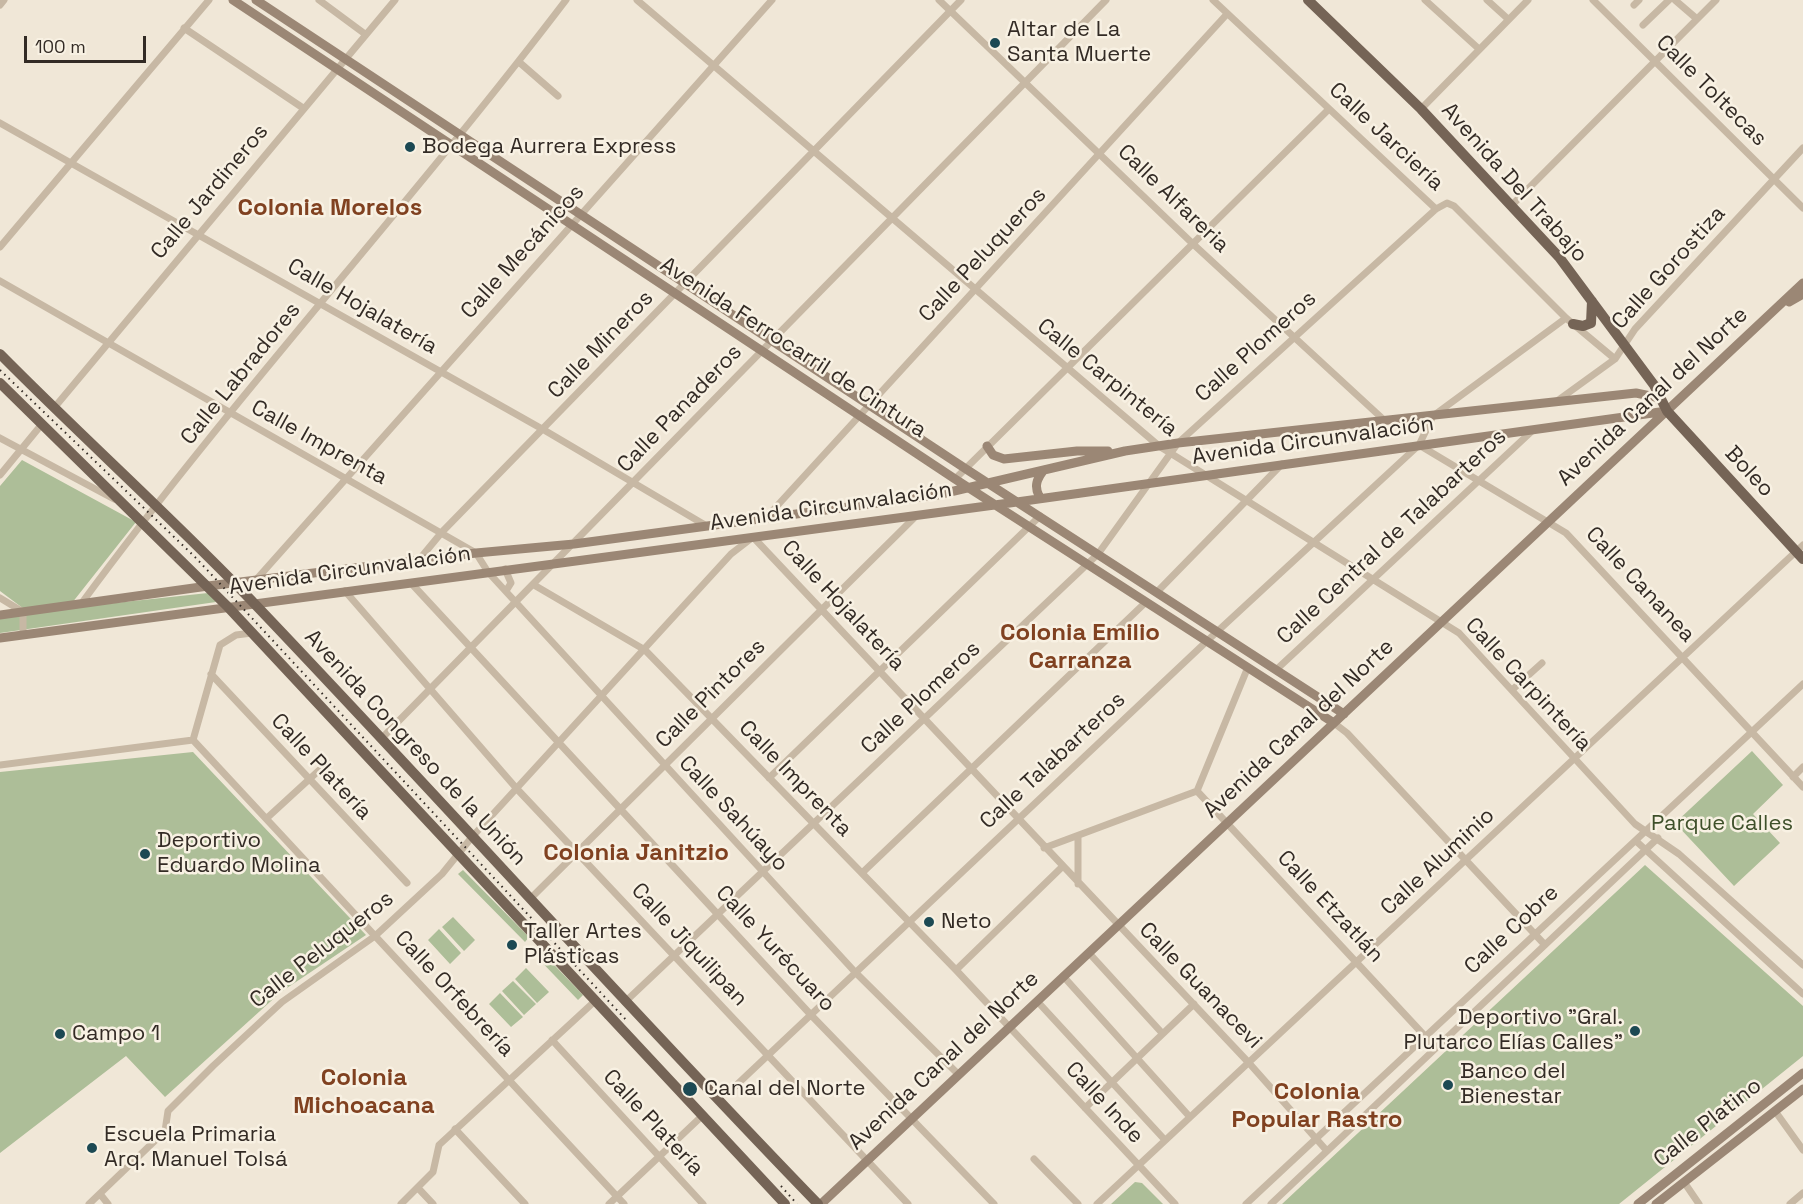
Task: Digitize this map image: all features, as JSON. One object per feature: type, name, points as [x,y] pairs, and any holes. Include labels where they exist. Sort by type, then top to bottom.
[{"type":"main road","name":"Avenida Ferrocarril de Cintura","points":[[233,0],[955,479],[1334,723]]},
{"type":"main road","name":"Avenida Ferrocarril de Cintura","points":[[256,0],[966,469],[1344,714]]},
{"type":"main road","name":"Avenida Del Trabajo","points":[[1308,0],[1421,109],[1559,257],[1624,344],[1667,411]]},
{"type":"main road","points":[[641,271],[648,260]]},
{"type":"main road","name":"Avenida Canal del Norte","points":[[820,1204],[1803,284]]},
{"type":"main road","points":[[1776,309],[1803,294]]},
{"type":"main road","points":[[1570,321],[1583,327],[1591,322],[1592,301]]},
{"type":"main road","name":"Avenida Congreso de la Unión","points":[[0,354],[157,505],[252,602],[625,1002],[820,1204]]},
{"type":"main road","points":[[814,386],[823,375]]},
{"type":"main road","name":"Avenida Congreso de la Unión","points":[[0,383],[208,586],[785,1204]]},
{"type":"main road","name":"Avenida Circunvalación","points":[[0,615],[208,586],[235,585],[476,553],[574,544],[705,525],[765,520],[972,489],[1125,451],[1178,443],[1636,393],[1660,398]]},
{"type":"main road","name":"Avenida Circunvalación","points":[[0,638],[252,602],[917,515],[1039,496],[1204,476],[1667,411]]},
{"type":"main road","name":"Boleo","points":[[1667,411],[1801,552]]},
{"type":"main road","points":[[987,447],[993,455],[1004,459],[1077,451],[1125,451]]},
{"type":"main road","points":[[1039,496],[1036,483],[1044,471]]},
{"type":"main road","name":"Calle Platino","points":[[1638,1204],[1803,1073]]},
{"type":"main road","name":"Calle Platino","points":[[1656,1204],[1803,1089]]},
{"type":"street","points":[[0,5],[4,0]]},
{"type":"street","points":[[0,247],[209,0]]},
{"type":"street","points":[[319,0],[365,34]]},
{"type":"street","name":"Calle Jardineros","points":[[54,408],[395,0]]},
{"type":"street","name":"Calle Labradores","points":[[81,603],[230,414],[453,145],[566,0]]},
{"type":"street","name":"Calle Carpintería","points":[[637,0],[1159,447],[1459,633],[1635,824],[1658,838],[1803,965]]},
{"type":"street","name":"Calle Mecánicos","points":[[254,582],[772,0]]},
{"type":"street","name":"Calle Alfareria","points":[[939,0],[1192,243],[1384,420]]},
{"type":"street","name":"Calle Mineros","points":[[418,561],[442,532],[686,285],[961,0]]},
{"type":"street","name":"Calle Panaderos","points":[[381,739],[1106,0]]},
{"type":"street","name":"Calle Jarciería","points":[[1213,0],[1436,209],[1447,203],[1454,206],[1570,321],[1615,359]]},
{"type":"street","points":[[1425,0],[1479,49]]},
{"type":"street","points":[[1487,0],[1508,20]]},
{"type":"street","points":[[1421,109],[1528,0]]},
{"type":"street","name":"Calle Toltecas","points":[[1593,0],[1803,208]]},
{"type":"street","points":[[1643,25],[1669,0]]},
{"type":"street","points":[[1675,0],[1697,19]]},
{"type":"street","points":[[1512,205],[1716,0]]},
{"type":"street","name":"Calle Peluqueros","points":[[765,520],[1227,14]]},
{"type":"street","points":[[184,28],[303,108]]},
{"type":"street","points":[[519,62],[558,96]]},
{"type":"street","points":[[955,479],[1329,108]]},
{"type":"street","name":"Calle Hojalatería","points":[[0,123],[544,430],[705,525]]},
{"type":"street","name":"Calle Gorostiza","points":[[1555,402],[1615,359],[1635,329],[1803,148]]},
{"type":"street","name":"Calle Plomeros","points":[[625,1002],[1098,554],[1178,443],[1436,209]]},
{"type":"street","name":"Calle Imprenta","points":[[0,281],[230,414],[442,532],[476,553],[488,572]]},
{"type":"street","name":"Calle Talabarteros","points":[[728,1093],[908,921],[1419,445],[1433,416],[1570,321]]},
{"type":"street","points":[[0,475],[42,424]]},
{"type":"street","name":"Calle Central de Talabarteros","points":[[1277,669],[1532,431]]},
{"type":"street","points":[[0,438],[127,506]]},
{"type":"street","name":"Calle Cananea","points":[[1419,445],[1566,533],[1803,787]]},
{"type":"street","points":[[1157,592],[1244,501],[1282,465]]},
{"type":"street","name":"Calle Pintores","points":[[530,899],[917,515]]},
{"type":"street","points":[[769,778],[1040,516]]},
{"type":"street","name":"Calle Peluqueros","points":[[89,1204],[165,1131],[166,1116],[171,1107],[226,1053],[282,1002],[375,936],[460,855],[472,837],[560,744],[731,554],[753,537]]},
{"type":"street","name":"Calle Hojalatería","points":[[753,537],[1118,926]]},
{"type":"street","name":"Calle Aluminio","points":[[1097,1204],[1683,657],[1801,552]]},
{"type":"street","points":[[505,569],[511,583],[506,591]]},
{"type":"street","name":"Calle Sahúayo","points":[[488,572],[855,972],[958,1074]]},
{"type":"street","name":"Calle Yurécuaro","points":[[411,583],[811,1015],[994,1204]]},
{"type":"street","name":"Calle Imprenta","points":[[534,585],[645,650],[1008,1026]]},
{"type":"street","name":"Calle Jiquilipan","points":[[345,591],[517,789],[908,1204]]},
{"type":"street","points":[[0,598],[23,612],[23,635]]},
{"type":"street","points":[[862,873],[1146,602]]},
{"type":"street","points":[[0,765],[193,740],[215,655],[226,639],[252,633]]},
{"type":"street","points":[[1512,690],[1542,663]]},
{"type":"street","points":[[1044,848],[1197,791],[1248,667]]},
{"type":"street","name":"Calle Platería","points":[[211,674],[406,883]]},
{"type":"street","name":"Calle Cobre","points":[[1246,1204],[1803,684]]},
{"type":"street","points":[[1334,723],[1347,733],[1545,945]]},
{"type":"street","name":"Calle Orfebrería","points":[[193,740],[624,1204]]},
{"type":"street","points":[[267,818],[327,763]]},
{"type":"street","points":[[1793,777],[1803,767]]},
{"type":"street","name":"Calle Etzatlán","points":[[1197,791],[1436,1048]]},
{"type":"street","points":[[1078,836],[1078,884]]},
{"type":"street","name":"Calle Cobre","points":[[1271,1204],[1658,838]]},
{"type":"street","points":[[1636,841],[1803,994]]},
{"type":"street","points":[[956,970],[1062,867]]},
{"type":"street","name":"Calle Guanacevi","points":[[1118,926],[1249,1063],[1327,1151]]},
{"type":"street","points":[[1089,952],[1162,1034]]},
{"type":"street","points":[[1063,976],[1189,1116]]},
{"type":"street","points":[[401,1204],[433,1172],[439,1145],[595,1001]]},
{"type":"street","points":[[1037,1001],[1164,1139]]},
{"type":"street","points":[[1084,1108],[1194,1004]]},
{"type":"street","name":"Calle Inde","points":[[1008,1026],[1175,1204]]},
{"type":"street","name":"Calle Platería","points":[[552,1040],[703,1204]]},
{"type":"street","points":[[1775,1111],[1803,1150]]},
{"type":"street","points":[[609,1204],[702,1116]]},
{"type":"street","points":[[455,1129],[525,1204]]},
{"type":"street","points":[[1034,1159],[1077,1204]]},
{"type":"street","points":[[1684,1182],[1699,1204]]},
{"type":"street","points":[[418,1188],[433,1204]]},
{"type":"street","points":[[1790,1204],[1803,1193]]},
{"type":"street","points":[[100,1194],[108,1204]]},
{"type":"green space","points":[[22,460],[136,522],[68,608],[208,593],[216,602],[0,633],[0,617],[28,612],[0,591],[0,486]]},
{"type":"green space","name":"Parque Calles","points":[[1752,751],[1783,785],[1753,814],[1780,843],[1734,886],[1675,823]]},
{"type":"green space","name":"Deportivo Eduardo Molina","points":[[193,752],[366,935],[281,992],[165,1097],[126,1056],[0,1153],[0,772]]},
{"type":"green space","name":"Deportivo \"Gral. Plutarco Elías Calles\"","points":[[1645,865],[1803,1006],[1803,1056],[1619,1204],[1282,1204]]},
{"type":"green space","points":[[463,870],[529,937],[525,942],[458,874]]},
{"type":"green space","points":[[453,917],[475,940],[464,951],[442,927]]},
{"type":"green space","points":[[439,929],[461,953],[450,964],[428,940]]},
{"type":"green space","points":[[537,947],[583,995],[578,1000],[532,952]]},
{"type":"green space","points":[[526,968],[549,992],[537,1003],[515,979]]},
{"type":"green space","points":[[513,981],[536,1004],[524,1015],[502,991]]},
{"type":"green space","points":[[500,993],[523,1017],[511,1027],[489,1004]]},
{"type":"green space","points":[[1135,1182],[1142,1183],[1163,1204],[1111,1204]]},
{"type":"railway","points":[[0,370],[196,558],[628,1022]]},
{"type":"railway","points":[[781,1186],[797,1204]]},
{"type":"place","name":"Altar de La Santa Muerte","points":[[995,43]]},
{"type":"place","name":"Bodega Aurrera Express","points":[[410,147]]},
{"type":"place","name":"Deportivo Eduardo Molina","points":[[145,854]]},
{"type":"place","name":"Neto","points":[[929,922]]},
{"type":"place","name":"Taller Artes Plásticas","points":[[512,945]]},
{"type":"place","name":"Deportivo \"Gral. Plutarco Elías Calles\"","points":[[1635,1031]]},
{"type":"place","name":"Campo 1","points":[[60,1034]]},
{"type":"place","name":"Banco del Bienestar","points":[[1448,1085]]},
{"type":"place","name":"Canal del Norte","points":[[690,1089]]},
{"type":"place","name":"Escuela Primaria Arq. Manuel Tolsá","points":[[92,1148]]},
{"type":"district","name":"Colonia Morelos","points":[[330,208]]},
{"type":"district","name":"Colonia Emilio Carranza","points":[[1080,647]]},
{"type":"district","name":"Colonia Janitzio","points":[[636,853]]},
{"type":"district","name":"Colonia Michoacana","points":[[364,1092]]},
{"type":"district","name":"Colonia Popular Rastro","points":[[1317,1106]]}]
